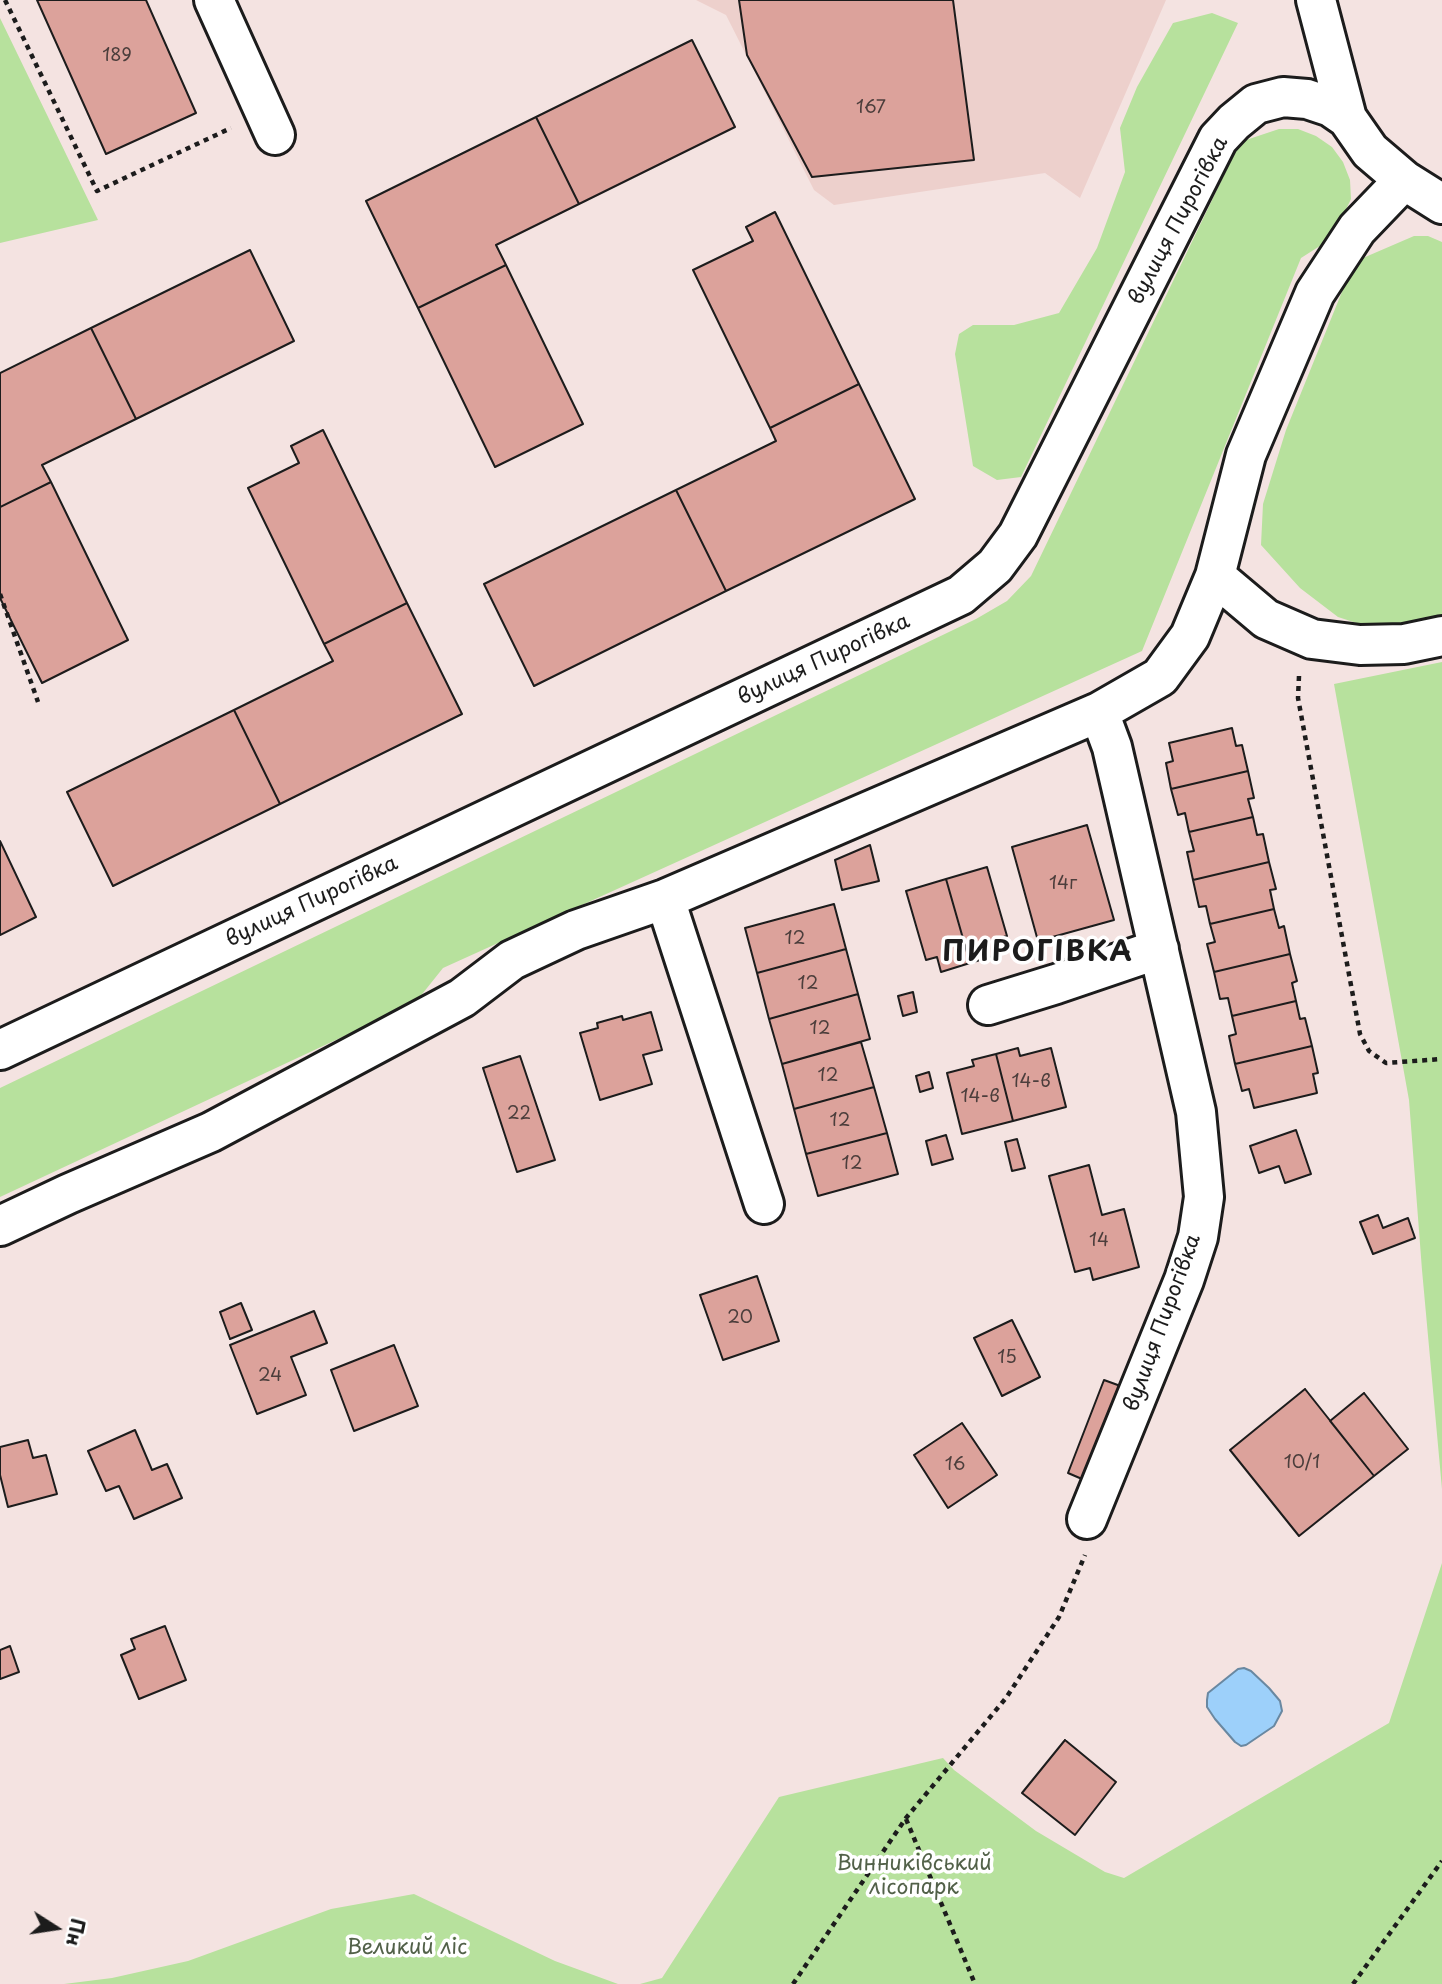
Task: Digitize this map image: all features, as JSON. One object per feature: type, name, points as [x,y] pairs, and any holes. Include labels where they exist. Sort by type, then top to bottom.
[{"type":"street","points":[[214,0],[265,133]]},
{"type":"street","points":[[1316,0],[1347,118]]},
{"type":"street","name":"вулиця Пирогівка","points":[[0,1050],[961,595],[995,566],[1018,535],[1218,139],[1234,121],[1256,104],[1283,97],[1307,99],[1331,107],[1347,118],[1370,151],[1404,180],[1442,204]]},
{"type":"street","points":[[0,1226],[211,1132],[462,998],[512,960],[576,930],[665,899],[1099,712],[1160,677],[1190,636],[1215,576],[1246,455],[1315,293],[1357,229],[1404,180]]},
{"type":"street","points":[[1215,576],[1266,619],[1312,639],[1360,645],[1404,644],[1442,636]]},
{"type":"street","name":"вулиця Пирогівка","points":[[1087,1518],[1184,1280],[1198,1237],[1204,1196],[1196,1112],[1112,747],[1099,712]]},
{"type":"street","points":[[665,899],[764,1204]]},
{"type":"street","points":[[988,1004],[1159,949]]},
{"type":"path","points":[[5,0],[96,191],[265,133]]},
{"type":"path","points":[[0,594],[38,702]]},
{"type":"path","points":[[1312,639],[1300,667],[1298,698],[1360,1034],[1369,1051],[1386,1063],[1442,1059]]},
{"type":"path","points":[[793,1984],[906,1818],[1006,1698],[1059,1616],[1091,1540],[1092,1529],[1087,1518]]},
{"type":"path","points":[[906,1818],[975,1984]]},
{"type":"path","points":[[1353,1984],[1442,1860]]},
{"type":"shaded area","points":[[696,0],[1166,0],[1080,198],[1045,173],[834,205],[814,190],[726,15]]},
{"type":"green space","points":[[1212,13],[1238,23],[1021,477],[997,480],[973,466],[955,354],[959,334],[973,325],[1014,325],[1059,313],[1097,248],[1125,172],[1120,128],[1137,87],[1173,23]]},
{"type":"green space","points":[[0,18],[98,220],[0,243]]},
{"type":"green space","points":[[1279,129],[1298,129],[1316,136],[1332,147],[1343,162],[1350,180],[1351,199],[1339,224],[1323,244],[1301,258],[1142,651],[443,968],[415,1003],[0,1197],[0,1088],[976,619],[1007,601],[1031,576],[1240,142]]},
{"type":"green space","points":[[1414,236],[1428,236],[1442,242],[1442,622],[1378,630],[1338,617],[1300,588],[1261,545],[1263,504],[1286,430],[1350,272],[1363,258]]},
{"type":"green space","points":[[1442,662],[1442,1489],[1409,1100],[1334,684]]},
{"type":"green space","name":"Винниківський лісопарк","points":[[1442,1563],[1442,1984],[640,1984],[662,1978],[779,1797],[943,1758],[954,1770],[1036,1831],[1105,1872],[1124,1878],[1389,1723]]},
{"type":"green space","name":"Великий ліс","points":[[414,1894],[555,1961],[618,1984],[64,1984],[112,1978],[188,1961],[331,1909]]},
{"type":"water","points":[[1244,1668],[1269,1688],[1280,1701],[1282,1711],[1274,1726],[1241,1746],[1215,1719],[1207,1707],[1207,1700],[1208,1693],[1238,1669]]},
{"type":"building","points":[[37,0],[146,0],[196,113],[106,154]]},
{"type":"building","points":[[739,0],[953,0],[974,160],[812,177],[747,55]]},
{"type":"building","points":[[692,40],[735,127],[579,204],[536,117]]},
{"type":"building","points":[[536,117],[579,204],[496,245],[506,265],[418,308],[366,201]]},
{"type":"building","points":[[775,212],[859,384],[770,428],[693,270],[753,241],[746,227]]},
{"type":"building","points":[[250,250],[294,341],[136,419],[91,328]]},
{"type":"building","points":[[506,265],[583,424],[495,467],[418,308]]},
{"type":"building","points":[[91,328],[136,419],[42,465],[51,482],[0,507],[0,373]]},
{"type":"building","points":[[859,384],[915,499],[726,591],[676,490],[776,441],[770,428]]},
{"type":"building","points":[[323,430],[407,603],[324,644],[248,488],[299,463],[291,446]]},
{"type":"building","points":[[51,482],[128,640],[42,683],[0,598],[0,507]]},
{"type":"building","points":[[676,490],[726,591],[534,686],[484,584]]},
{"type":"building","points":[[407,603],[462,714],[280,804],[234,710],[333,661],[324,644]]},
{"type":"building","points":[[234,710],[280,804],[113,886],[67,792]]},
{"type":"building","points":[[1232,728],[1236,746],[1242,745],[1248,771],[1171,789],[1166,763],[1173,761],[1169,743]]},
{"type":"building","points":[[1248,771],[1254,798],[1248,799],[1253,817],[1189,832],[1185,813],[1178,815],[1171,789]]},
{"type":"building","points":[[1253,817],[1257,835],[1263,834],[1269,862],[1193,880],[1187,852],[1194,851],[1189,832]]},
{"type":"building","points":[[1087,825],[1114,920],[1038,941],[1012,847]]},
{"type":"building","points":[[0,841],[36,917],[0,935]]},
{"type":"building","points":[[870,845],[879,881],[842,890],[835,860]]},
{"type":"building","points":[[1269,862],[1276,889],[1270,890],[1274,909],[1210,924],[1206,906],[1199,907],[1193,880]]},
{"type":"building","points":[[987,867],[1007,936],[996,939],[1000,954],[970,963],[946,879]]},
{"type":"building","points":[[946,879],[970,963],[941,972],[937,957],[926,960],[906,891]]},
{"type":"building","points":[[834,904],[846,949],[757,973],[745,928]]},
{"type":"building","points":[[1274,909],[1279,928],[1284,926],[1290,954],[1214,972],[1207,944],[1215,942],[1210,924]]},
{"type":"building","points":[[846,949],[858,994],[769,1019],[757,973]]},
{"type":"building","points":[[1290,954],[1297,981],[1292,983],[1296,1001],[1232,1016],[1228,998],[1220,999],[1214,972]]},
{"type":"building","points":[[913,992],[917,1012],[903,1016],[898,996]]},
{"type":"building","points":[[858,994],[870,1039],[782,1064],[769,1019]]},
{"type":"building","points":[[1296,1001],[1300,1019],[1305,1018],[1312,1046],[1235,1064],[1229,1036],[1236,1034],[1232,1016]]},
{"type":"building","points":[[651,1012],[662,1050],[643,1055],[652,1084],[600,1100],[580,1033],[598,1028],[597,1023],[622,1016],[623,1020]]},
{"type":"building","points":[[861,1042],[874,1087],[794,1109],[782,1064]]},
{"type":"building","points":[[1312,1046],[1318,1073],[1313,1074],[1317,1093],[1254,1108],[1249,1089],[1242,1091],[1235,1064]]},
{"type":"building","points":[[1018,1048],[1020,1056],[1051,1048],[1066,1107],[1013,1121],[996,1054]]},
{"type":"building","points":[[996,1054],[1013,1121],[962,1134],[947,1073],[974,1066],[972,1060]]},
{"type":"building","points":[[520,1056],[555,1160],[517,1172],[483,1068]]},
{"type":"building","points":[[929,1072],[933,1088],[920,1092],[916,1076]]},
{"type":"building","points":[[874,1087],[887,1133],[806,1154],[794,1109]]},
{"type":"building","points":[[1296,1130],[1311,1174],[1285,1183],[1279,1166],[1259,1173],[1250,1146]]},
{"type":"building","points":[[887,1133],[898,1174],[818,1196],[806,1154]]},
{"type":"building","points":[[946,1135],[953,1159],[932,1165],[926,1141]]},
{"type":"building","points":[[1017,1139],[1025,1168],[1012,1171],[1005,1142]]},
{"type":"building","points":[[1089,1165],[1102,1215],[1124,1209],[1139,1267],[1093,1280],[1090,1268],[1075,1272],[1049,1176]]},
{"type":"building","points":[[1378,1215],[1383,1228],[1408,1218],[1415,1238],[1373,1254],[1360,1222]]},
{"type":"building","points":[[757,1276],[779,1341],[723,1360],[700,1295]]},
{"type":"building","points":[[241,1303],[252,1330],[230,1339],[220,1312]]},
{"type":"building","points":[[314,1311],[327,1343],[291,1357],[306,1395],[257,1414],[230,1345]]},
{"type":"building","points":[[1012,1320],[1040,1377],[1002,1396],[974,1338]]},
{"type":"building","points":[[394,1345],[418,1406],[354,1431],[331,1370]]},
{"type":"building","points":[[1104,1380],[1126,1388],[1089,1482],[1068,1473]]},
{"type":"building","points":[[1305,1389],[1374,1476],[1299,1536],[1230,1450]]},
{"type":"building","points":[[1364,1393],[1408,1449],[1374,1476],[1330,1421]]},
{"type":"building","points":[[962,1423],[997,1475],[948,1508],[914,1455]]},
{"type":"building","points":[[135,1430],[152,1470],[167,1464],[182,1498],[134,1519],[119,1486],[106,1491],[88,1451]]},
{"type":"building","points":[[28,1440],[33,1458],[46,1455],[57,1494],[8,1507],[0,1475],[0,1447]]},
{"type":"building","points":[[165,1626],[186,1680],[139,1699],[121,1655],[135,1649],[131,1639]]},
{"type":"building","points":[[10,1646],[19,1672],[0,1679],[0,1650]]},
{"type":"building","points":[[1065,1740],[1116,1782],[1075,1835],[1022,1793]]},
{"type":"district","name":"ПИРОГІВКА","points":[[1038,953]]}]
